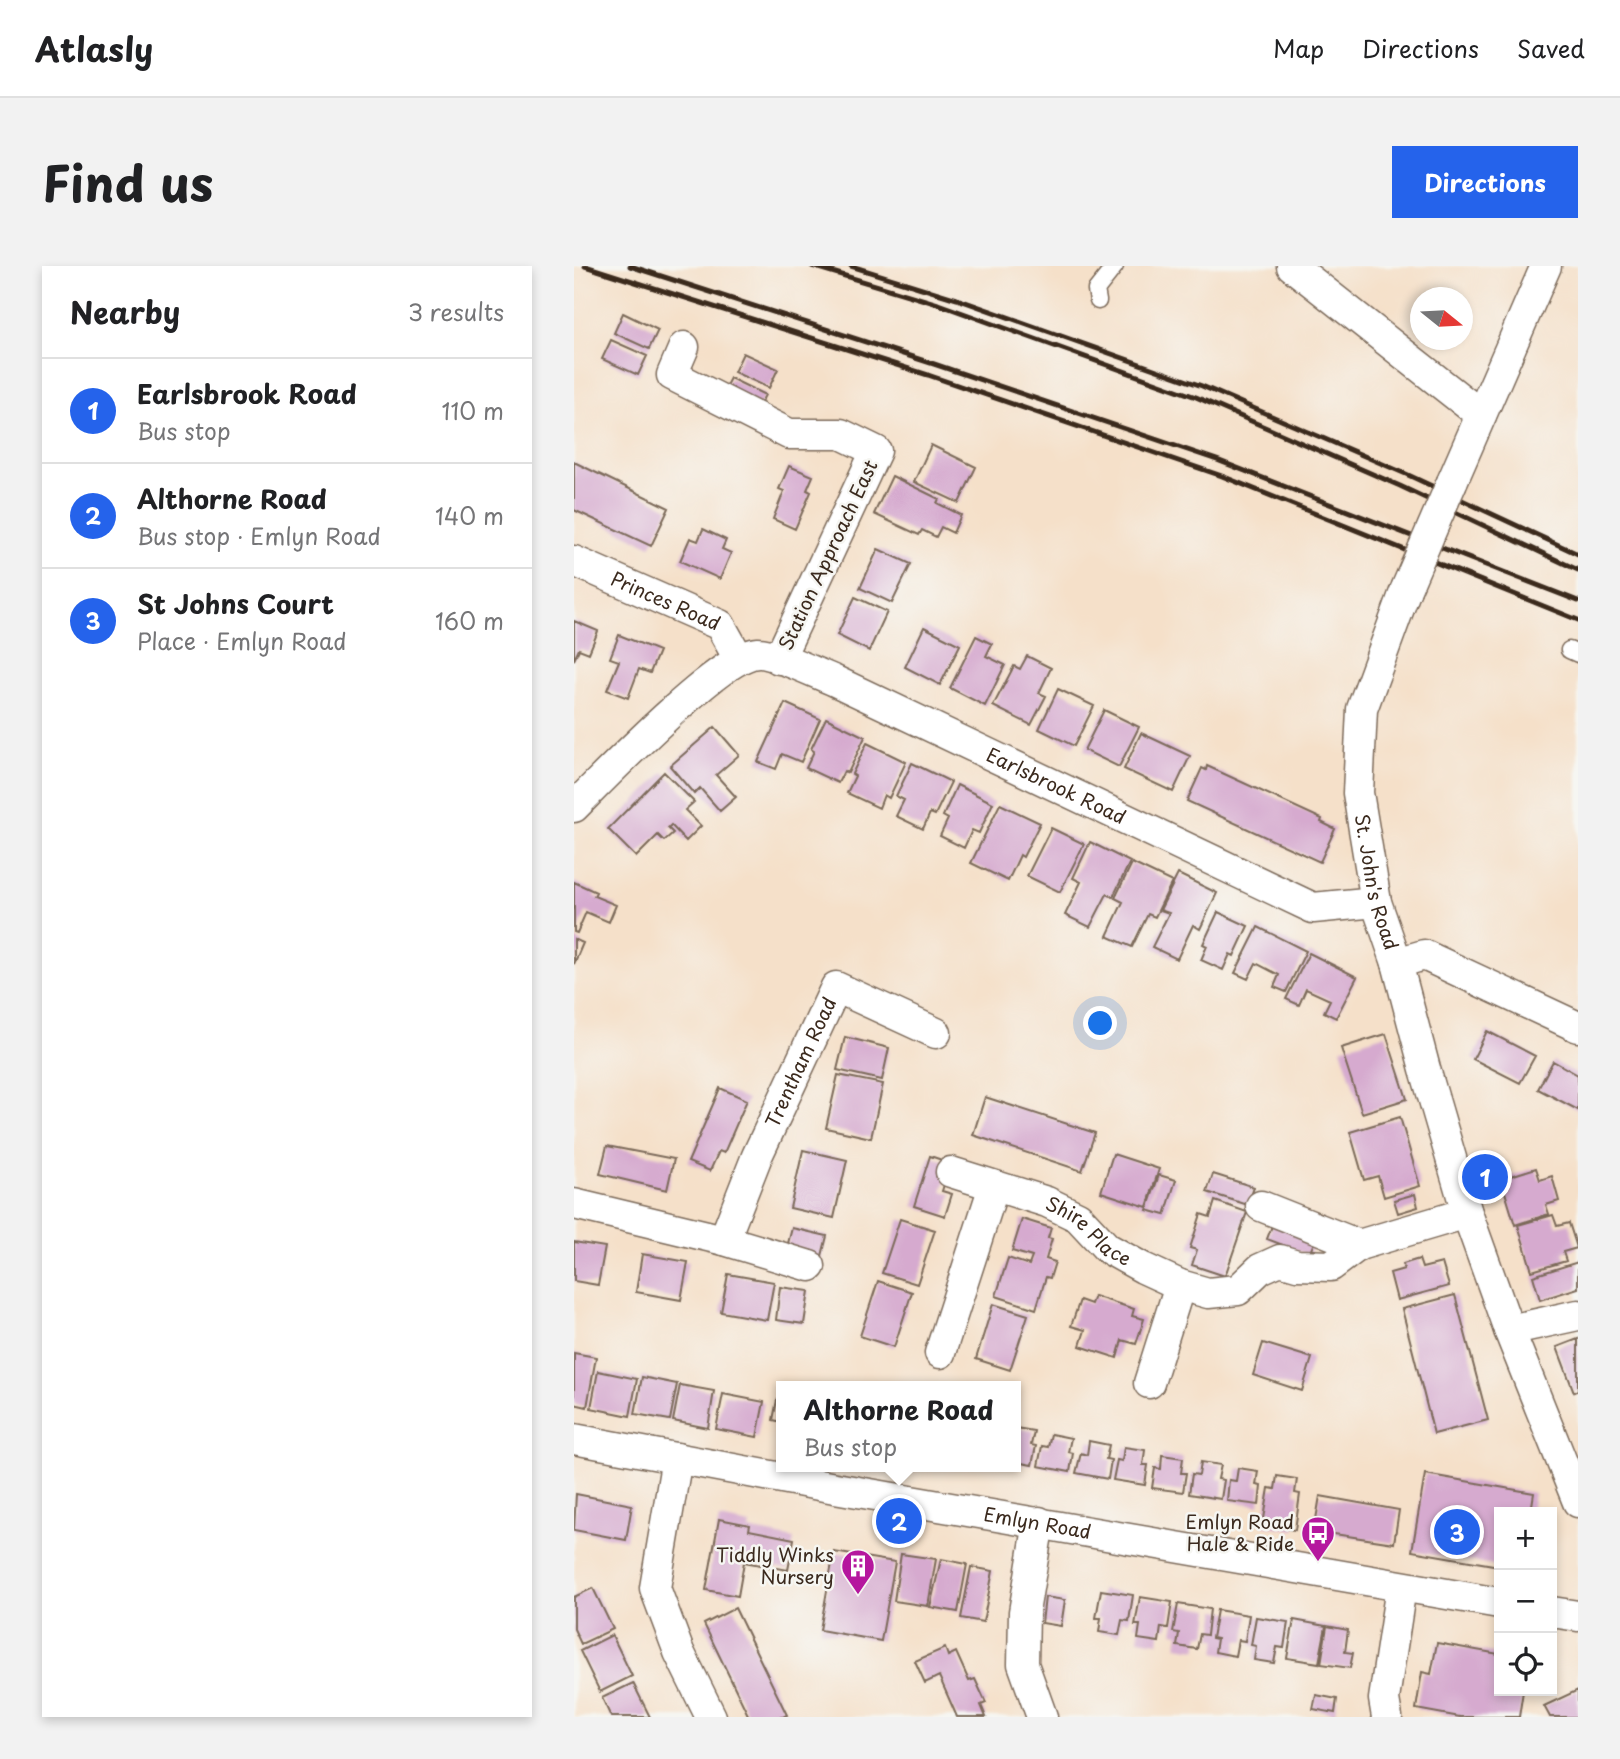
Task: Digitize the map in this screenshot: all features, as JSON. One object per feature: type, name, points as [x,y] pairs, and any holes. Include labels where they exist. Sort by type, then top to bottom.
[{"type":"street","points":[[1292,266],[1481,415]]},
{"type":"street","name":"St. John's Road","points":[[1546,266],[1406,589],[1362,709],[1358,793],[1376,902],[1397,963],[1467,1213],[1570,1485]]},
{"type":"street","name":"Station Approach East","points":[[684,347],[672,375],[789,434],[841,434],[876,451],[779,659]]},
{"type":"street","name":"Princes Road","points":[[574,561],[720,625],[739,659]]},
{"type":"street","name":"Earlsbrook Road","points":[[739,659],[759,653],[834,680],[1313,908],[1376,902]]},
{"type":"street","points":[[574,807],[667,715],[739,659]]},
{"type":"street","points":[[1397,963],[1424,955],[1578,1027]]},
{"type":"street","name":"Trentham Road","points":[[724,1240],[757,1156],[836,987],[936,1033]]},
{"type":"street","name":"Shire Place","points":[[951,1172],[1047,1202],[1078,1217],[1107,1248],[1180,1285],[1208,1293],[1238,1290],[1260,1269],[1280,1260],[1297,1265],[1331,1266],[1359,1245],[1467,1213]]},
{"type":"street","points":[[940,1353],[994,1186]]},
{"type":"street","points":[[574,1204],[724,1240],[810,1266]]},
{"type":"street","points":[[1261,1206],[1359,1245]]},
{"type":"street","points":[[1149,1383],[1180,1285]]},
{"type":"street","points":[[1509,1329],[1578,1315]]},
{"type":"street","name":"Emlyn Road","points":[[574,1439],[835,1488],[1494,1602]]},
{"type":"street","points":[[677,1458],[654,1588],[679,1652],[711,1717]]},
{"type":"street","points":[[1039,1522],[1024,1612],[1023,1664],[1042,1717]]},
{"type":"street","points":[[1387,1717],[1384,1699],[1401,1587]]},
{"type":"street","points":[[1557,1613],[1578,1616]]},
{"type":"lane","points":[[1098,301],[1096,290],[1115,266]]},
{"type":"building","points":[[623,313],[658,330],[649,349],[614,333]]},
{"type":"building","points":[[611,340],[647,356],[638,375],[602,359]]},
{"type":"building","points":[[743,353],[778,369],[769,388],[734,372]]},
{"type":"building","points":[[730,378],[765,395],[755,414],[720,397]]},
{"type":"building","points":[[931,445],[976,467],[959,503],[914,482]]},
{"type":"building","points":[[574,462],[669,508],[651,546],[574,510]]},
{"type":"building","points":[[789,466],[813,476],[807,490],[811,492],[795,529],[773,519],[784,491],[779,489]]},
{"type":"building","points":[[892,476],[939,499],[937,503],[961,515],[953,533],[941,527],[936,537],[922,530],[919,535],[874,514]]},
{"type":"building","points":[[703,529],[726,540],[722,549],[731,553],[720,579],[680,561],[690,538],[698,541]]},
{"type":"building","points":[[878,549],[911,564],[892,603],[860,588]]},
{"type":"building","points":[[855,597],[887,612],[869,651],[837,635]]},
{"type":"building","points":[[574,621],[598,631],[589,653],[579,649],[574,660]]},
{"type":"building","points":[[924,627],[960,645],[940,685],[905,667]]},
{"type":"building","points":[[619,635],[659,651],[650,673],[639,669],[628,698],[607,690],[619,661],[610,658]]},
{"type":"building","points":[[976,636],[992,644],[986,656],[1005,665],[985,706],[950,688]]},
{"type":"building","points":[[1027,656],[1051,668],[1039,693],[1046,696],[1031,725],[993,706],[1014,666],[1020,669]]},
{"type":"building","points":[[1058,689],[1094,706],[1074,746],[1039,729]]},
{"type":"building","points":[[785,703],[820,719],[801,762],[782,754],[776,769],[758,762]]},
{"type":"building","points":[[1104,710],[1139,727],[1119,767],[1084,750]]},
{"type":"building","points":[[826,718],[865,737],[848,773],[844,771],[838,783],[806,768],[814,751],[811,749]]},
{"type":"building","points":[[715,727],[739,755],[716,775],[736,797],[720,811],[700,788],[694,794],[670,766]]},
{"type":"building","points":[[1141,733],[1190,756],[1173,792],[1124,769]]},
{"type":"building","points":[[867,743],[906,762],[889,798],[884,795],[879,808],[847,793],[855,776],[852,774]]},
{"type":"building","points":[[912,763],[951,782],[935,815],[930,813],[923,829],[896,816],[904,800],[896,796]]},
{"type":"building","points":[[1207,766],[1322,819],[1321,822],[1335,829],[1320,862],[1187,801],[1202,768],[1206,770]]},
{"type":"building","points":[[664,772],[694,802],[685,810],[701,826],[686,841],[671,825],[668,828],[673,833],[664,841],[658,835],[636,857],[608,829]]},
{"type":"building","points":[[957,785],[993,803],[979,833],[972,830],[964,848],[940,836],[948,819],[943,816]]},
{"type":"building","points":[[1000,804],[1040,823],[1008,881],[971,863]]},
{"type":"building","points":[[1051,828],[1084,844],[1060,892],[1027,876]]},
{"type":"building","points":[[1090,842],[1130,862],[1113,897],[1107,894],[1090,927],[1065,915],[1081,882],[1073,878]]},
{"type":"building","points":[[1132,863],[1172,882],[1155,917],[1148,914],[1132,947],[1107,936],[1123,902],[1115,898]]},
{"type":"building","points":[[1178,874],[1217,893],[1200,929],[1193,925],[1177,959],[1152,947],[1169,913],[1160,910]]},
{"type":"building","points":[[574,882],[596,892],[594,896],[616,905],[609,922],[586,912],[577,933],[574,932]]},
{"type":"building","points":[[1218,912],[1248,926],[1234,956],[1230,954],[1223,970],[1201,960],[1207,946],[1203,944]]},
{"type":"building","points":[[1258,927],[1306,951],[1286,992],[1274,987],[1279,975],[1256,963],[1248,979],[1235,973]]},
{"type":"building","points":[[574,939],[583,943],[574,964]]},
{"type":"building","points":[[1309,953],[1357,977],[1336,1018],[1324,1012],[1330,1000],[1306,989],[1299,1005],[1286,999]]},
{"type":"building","points":[[1487,1031],[1535,1056],[1520,1083],[1473,1059]]},
{"type":"building","points":[[1386,1034],[1407,1099],[1362,1113],[1341,1048]]},
{"type":"building","points":[[845,1037],[889,1048],[882,1080],[837,1070]]},
{"type":"building","points":[[1553,1061],[1578,1075],[1578,1110],[1538,1089]]},
{"type":"building","points":[[838,1075],[883,1084],[871,1138],[826,1128]]},
{"type":"building","points":[[720,1088],[747,1100],[724,1153],[719,1151],[710,1171],[688,1162]]},
{"type":"building","points":[[985,1097],[1095,1133],[1082,1171],[973,1135]]},
{"type":"building","points":[[1400,1117],[1420,1186],[1384,1197],[1378,1176],[1364,1180],[1350,1132]]},
{"type":"building","points":[[607,1146],[674,1159],[667,1190],[600,1174]]},
{"type":"building","points":[[803,1150],[847,1160],[834,1218],[790,1208]]},
{"type":"building","points":[[1113,1154],[1159,1169],[1147,1207],[1101,1192]]},
{"type":"building","points":[[930,1156],[951,1163],[942,1191],[952,1194],[945,1216],[914,1206]]},
{"type":"building","points":[[1536,1168],[1540,1180],[1552,1176],[1559,1201],[1546,1205],[1549,1214],[1515,1225],[1501,1179]]},
{"type":"building","points":[[1213,1174],[1254,1187],[1248,1205],[1207,1192]]},
{"type":"building","points":[[1159,1175],[1176,1180],[1165,1215],[1147,1210]]},
{"type":"building","points":[[1415,1194],[1418,1207],[1398,1213],[1394,1200]]},
{"type":"building","points":[[1215,1201],[1247,1212],[1225,1276],[1192,1265],[1197,1250],[1190,1248],[1201,1214],[1210,1217]]},
{"type":"building","points":[[1553,1215],[1557,1226],[1569,1223],[1577,1248],[1563,1252],[1566,1261],[1532,1271],[1518,1225]]},
{"type":"building","points":[[1275,1218],[1317,1234],[1309,1255],[1267,1239]]},
{"type":"building","points":[[900,1219],[935,1230],[917,1284],[882,1273]]},
{"type":"building","points":[[1022,1219],[1051,1228],[1048,1238],[1052,1239],[1046,1259],[1055,1262],[1050,1278],[1046,1277],[1036,1309],[996,1296],[1008,1258],[1029,1265],[1032,1257],[1012,1251]]},
{"type":"building","points":[[792,1228],[827,1236],[821,1260],[786,1251]]},
{"type":"building","points":[[574,1242],[605,1247],[598,1285],[574,1281]]},
{"type":"building","points":[[642,1254],[688,1262],[681,1300],[636,1292]]},
{"type":"building","points":[[1419,1259],[1422,1268],[1442,1263],[1449,1286],[1397,1300],[1390,1273],[1404,1269],[1403,1264]]},
{"type":"building","points":[[1578,1262],[1578,1288],[1540,1300],[1533,1276]]},
{"type":"building","points":[[728,1274],[774,1282],[767,1320],[721,1312]]},
{"type":"building","points":[[878,1281],[912,1292],[894,1347],[860,1336]]},
{"type":"building","points":[[780,1287],[809,1291],[804,1324],[776,1320]]},
{"type":"building","points":[[1455,1295],[1488,1420],[1434,1434],[1402,1309]]},
{"type":"building","points":[[1094,1296],[1134,1309],[1132,1316],[1144,1319],[1136,1344],[1122,1340],[1117,1358],[1080,1346],[1085,1330],[1071,1326],[1080,1300],[1091,1304]]},
{"type":"building","points":[[993,1304],[1028,1315],[1010,1370],[976,1359]]},
{"type":"building","points":[[1578,1339],[1578,1390],[1574,1392],[1557,1347]]},
{"type":"building","points":[[1263,1343],[1312,1358],[1302,1391],[1253,1375]]},
{"type":"building","points":[[574,1353],[596,1357],[587,1407],[574,1404]]},
{"type":"building","points":[[598,1371],[637,1379],[630,1416],[591,1408]]},
{"type":"building","points":[[642,1377],[677,1384],[670,1420],[635,1414]]},
{"type":"building","points":[[680,1385],[714,1391],[708,1428],[673,1421]]},
{"type":"building","points":[[723,1394],[764,1402],[757,1437],[716,1429]]},
{"type":"building","points":[[1021,1429],[1034,1431],[1031,1445],[1036,1446],[1032,1465],[1021,1463]]},
{"type":"building","points":[[1051,1434],[1071,1438],[1068,1452],[1073,1453],[1070,1472],[1038,1466],[1042,1446],[1048,1447]]},
{"type":"building","points":[[1089,1441],[1109,1445],[1106,1459],[1111,1460],[1108,1479],[1076,1473],[1081,1453],[1087,1455]]},
{"type":"building","points":[[1124,1447],[1145,1450],[1143,1465],[1148,1465],[1145,1485],[1113,1480],[1117,1460],[1122,1461]]},
{"type":"building","points":[[1162,1455],[1183,1458],[1181,1473],[1186,1473],[1183,1492],[1152,1488],[1155,1468],[1161,1469]]},
{"type":"building","points":[[1201,1462],[1221,1465],[1218,1479],[1224,1480],[1221,1499],[1189,1494],[1192,1474],[1199,1475]]},
{"type":"building","points":[[1238,1468],[1258,1471],[1256,1485],[1261,1486],[1259,1505],[1227,1501],[1229,1480],[1236,1481]]},
{"type":"building","points":[[1425,1474],[1534,1493],[1532,1507],[1494,1507],[1494,1565],[1412,1551]]},
{"type":"building","points":[[1277,1476],[1297,1479],[1295,1493],[1300,1494],[1295,1530],[1263,1525],[1269,1488],[1275,1489]]},
{"type":"building","points":[[576,1494],[632,1505],[626,1540],[574,1530]]},
{"type":"building","points":[[1320,1496],[1399,1510],[1394,1543],[1314,1531]]},
{"type":"building","points":[[719,1519],[750,1525],[749,1530],[794,1539],[788,1570],[744,1562],[738,1596],[706,1590]]},
{"type":"building","name":"Tiddly Winks Nursery","points":[[834,1552],[895,1562],[881,1641],[820,1630]]},
{"type":"building","points":[[901,1554],[936,1559],[928,1606],[894,1601]]},
{"type":"building","points":[[941,1559],[967,1564],[958,1612],[930,1607]]},
{"type":"building","points":[[971,1567],[993,1571],[983,1622],[961,1618]]},
{"type":"building","points":[[593,1588],[613,1629],[581,1644],[574,1629],[574,1597]]},
{"type":"building","points":[[1101,1590],[1133,1595],[1129,1621],[1122,1620],[1119,1635],[1099,1632],[1101,1618],[1096,1618]]},
{"type":"building","points":[[1045,1597],[1065,1600],[1061,1626],[1042,1623]]},
{"type":"building","points":[[1140,1597],[1172,1602],[1168,1628],[1161,1627],[1159,1642],[1138,1639],[1140,1625],[1135,1625]]},
{"type":"building","points":[[1178,1604],[1210,1609],[1207,1635],[1200,1634],[1197,1649],[1177,1646],[1179,1633],[1173,1632]]},
{"type":"building","points":[[735,1608],[787,1715],[783,1717],[749,1717],[704,1624]]},
{"type":"building","points":[[1217,1610],[1249,1615],[1245,1641],[1238,1640],[1235,1656],[1215,1652],[1217,1639],[1212,1638]]},
{"type":"building","points":[[1256,1617],[1288,1622],[1284,1648],[1277,1647],[1274,1663],[1254,1660],[1256,1646],[1251,1645]]},
{"type":"building","points":[[1294,1620],[1326,1626],[1319,1663],[1287,1658]]},
{"type":"building","points":[[1327,1626],[1348,1630],[1345,1652],[1353,1653],[1350,1668],[1321,1664]]},
{"type":"building","points":[[612,1635],[632,1676],[600,1692],[580,1651]]},
{"type":"building","points":[[1437,1643],[1494,1653],[1494,1696],[1522,1696],[1519,1717],[1460,1717],[1416,1709],[1422,1672],[1431,1674]]},
{"type":"building","points":[[945,1648],[948,1656],[956,1652],[969,1681],[975,1679],[986,1703],[981,1705],[986,1717],[957,1717],[939,1676],[925,1683],[915,1661]]},
{"type":"building","points":[[633,1683],[650,1717],[611,1717],[602,1698]]},
{"type":"building","points":[[1578,1690],[1578,1717],[1550,1717],[1544,1706]]},
{"type":"building","points":[[1316,1695],[1337,1699],[1335,1713],[1313,1709]]},
{"type":"railway","points":[[585,266],[928,375],[1222,476],[1578,620]]},
{"type":"railway","points":[[630,266],[934,364],[1217,460],[1578,601]]},
{"type":"railway","points":[[812,266],[938,304],[1196,397],[1400,486],[1578,570]]},
{"type":"railway","points":[[851,266],[957,299],[1202,386],[1406,474],[1578,554]]},
{"type":"place","name":"Earlsbrook Road","points":[[1485,1177]]},
{"type":"place","name":"Althorne Road","points":[[899,1521]]},
{"type":"place","name":"St Johns Court","points":[[1457,1532]]},
{"type":"place","name":"Emlyn Road Hale & Ride","points":[[1318,1563]]},
{"type":"place","name":"Tiddly Winks Nursery","points":[[858,1596]]}]
